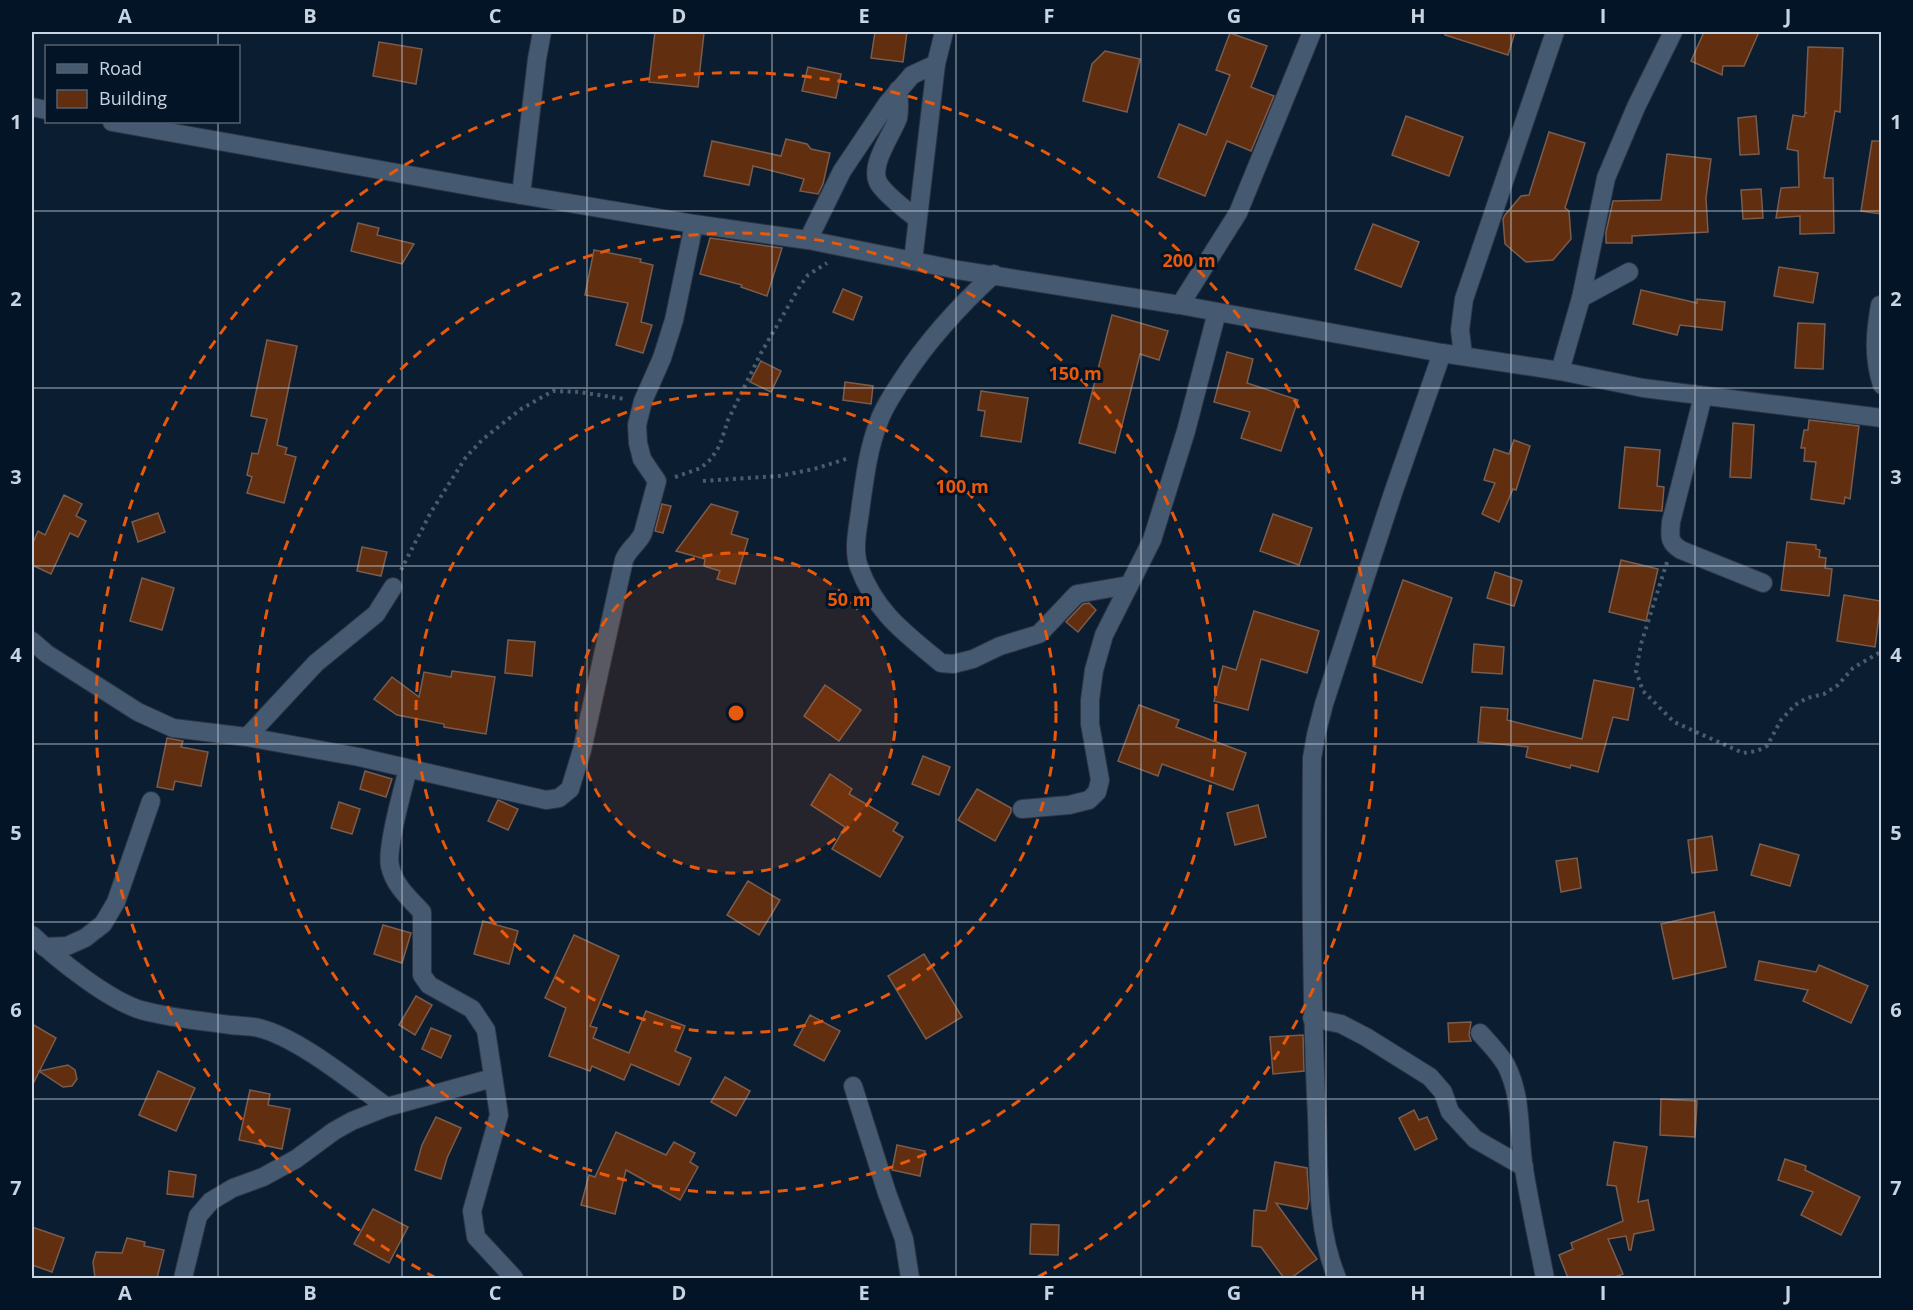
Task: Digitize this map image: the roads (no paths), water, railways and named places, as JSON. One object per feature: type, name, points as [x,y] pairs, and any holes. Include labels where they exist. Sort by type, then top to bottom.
[{"type":"street","points":[[520,195],[542,32]]},
{"type":"street","points":[[913,261],[936,64],[944,32]]},
{"type":"street","points":[[1180,305],[1238,213],[1312,32]]},
{"type":"street","points":[[1463,355],[1460,330],[1464,299],[1555,32]]},
{"type":"street","points":[[1560,371],[1581,297],[1606,178],[1636,107],[1673,32]]},
{"type":"street","points":[[808,240],[842,171],[867,131],[912,75],[936,64]]},
{"type":"street","points":[[898,90],[899,115],[880,158],[876,177],[890,196],[917,219]]},
{"type":"street","points":[[118,123],[520,195],[808,240],[958,270],[1180,305],[1560,371],[1644,388],[1702,396],[1671,522],[1670,535],[1673,545],[1691,555],[1763,583]]},
{"type":"street","points":[[32,640],[47,654],[138,711],[173,728],[247,737],[360,757],[546,800],[559,798],[570,789],[582,750],[624,560],[644,533],[657,481],[642,459],[637,425],[643,401],[662,358],[674,320],[694,224]]},
{"type":"street","points":[[1581,297],[1629,272]]},
{"type":"street","points":[[994,274],[951,316],[916,359],[887,404],[878,423],[871,447],[857,537],[858,566],[884,612],[941,663],[953,664],[973,659],[1000,646],[1039,634],[1077,594],[1129,585]]},
{"type":"street","points":[[1880,305],[1874,350],[1881,385]]},
{"type":"street","points":[[1023,809],[1089,801],[1097,792],[1100,780],[1090,724],[1094,670],[1104,635],[1152,540],[1170,486],[1217,312]]},
{"type":"street","points":[[1336,1278],[1328,1258],[1321,1213],[1312,1018],[1312,768],[1316,735],[1393,493],[1442,352]]},
{"type":"street","points":[[1644,388],[1881,418]]},
{"type":"street","points":[[247,737],[316,663],[376,614],[393,587]]},
{"type":"street","points":[[408,769],[392,836],[389,864],[394,879],[422,912],[422,975],[429,985],[472,1010],[486,1030],[499,1115],[472,1211],[476,1237],[514,1278]]},
{"type":"street","points":[[38,941],[67,946],[85,938],[103,924],[116,903],[151,801]]},
{"type":"street","points":[[38,941],[102,990],[139,1009],[183,1018],[259,1028],[310,1053],[387,1107]]},
{"type":"street","points":[[1312,1018],[1341,1024],[1430,1077],[1443,1092],[1450,1112],[1475,1139],[1524,1167]]},
{"type":"street","points":[[1480,1033],[1496,1050],[1513,1083],[1519,1106],[1524,1167],[1545,1278]]},
{"type":"street","points":[[183,1278],[198,1216],[211,1201],[233,1188],[263,1177],[296,1159],[343,1126],[387,1107],[493,1078]]},
{"type":"street","points":[[853,1086],[904,1239],[910,1278]]}]
